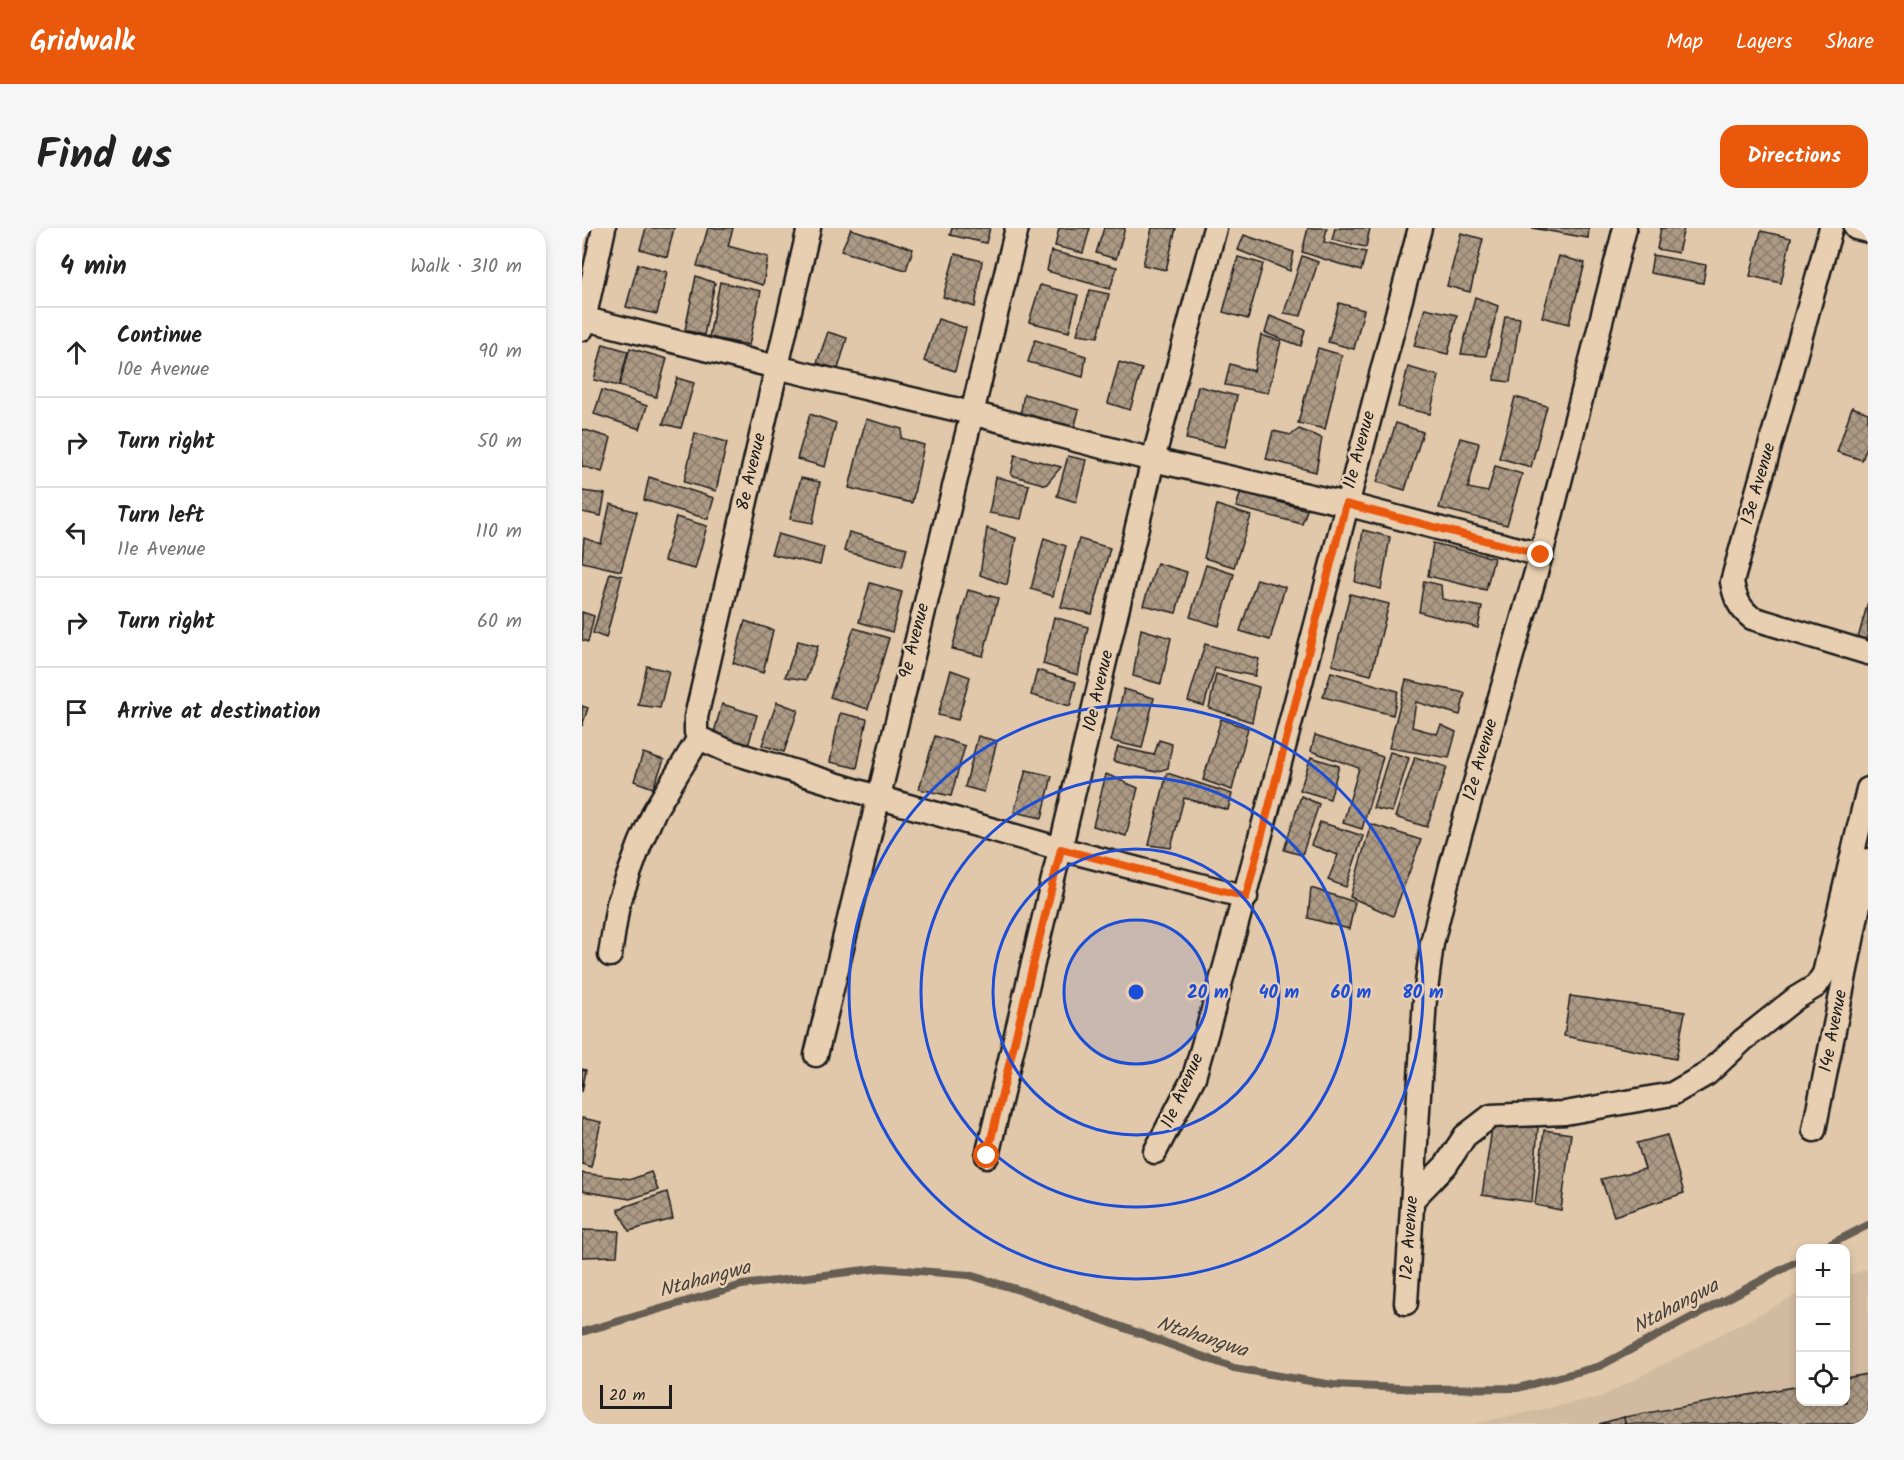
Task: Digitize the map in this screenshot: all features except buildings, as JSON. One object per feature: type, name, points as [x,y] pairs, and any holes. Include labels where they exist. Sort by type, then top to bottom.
[{"type":"street","points":[[604,228],[583,322],[971,412],[1153,460],[1346,504],[1541,555]]},
{"type":"street","name":"8e Avenue","points":[[610,955],[618,904],[640,844],[698,727],[776,367],[809,228]]},
{"type":"street","name":"9e Avenue","points":[[816,1055],[1017,228]]},
{"type":"street","name":"10e Avenue","points":[[987,1156],[1153,460],[1215,228]]},
{"type":"street","name":"11e Avenue","points":[[1155,1152],[1194,1077],[1246,897],[1346,504],[1420,228]]},
{"type":"street","name":"12e Avenue","points":[[1406,1303],[1425,999],[1432,943],[1451,866],[1541,555],[1625,228]]},
{"type":"street","name":"13e Avenue","points":[[1831,228],[1732,582],[1734,596],[1742,610],[1752,618],[1868,653]]},
{"type":"street","points":[[1856,228],[1868,231]]},
{"type":"street","points":[[698,727],[728,751],[1061,849],[1246,897]]},
{"type":"street","points":[[1413,1199],[1446,1165],[1465,1136],[1491,1116],[1565,1113],[1672,1094],[1707,1074],[1743,1040],[1796,998],[1816,986],[1824,974],[1868,789]]},
{"type":"street","name":"14e Avenue","points":[[1814,1130],[1868,860]]},
{"type":"shaded area","points":[[1868,1269],[1868,1424],[1472,1424],[1601,1397],[1796,1295],[1796,1406],[1850,1406],[1850,1275]]},
{"type":"waterway","name":"Ntahangwa","points":[[1831,1244],[1868,1225]]},
{"type":"waterway","name":"Ntahangwa","points":[[582,1332],[742,1285],[881,1268],[969,1275],[1029,1293],[1234,1368],[1333,1385],[1423,1389],[1518,1388],[1600,1366],[1796,1262]]},
{"type":"route","points":[[987,1156],[1061,849],[1246,897],[1346,504],[1541,555]]}]
